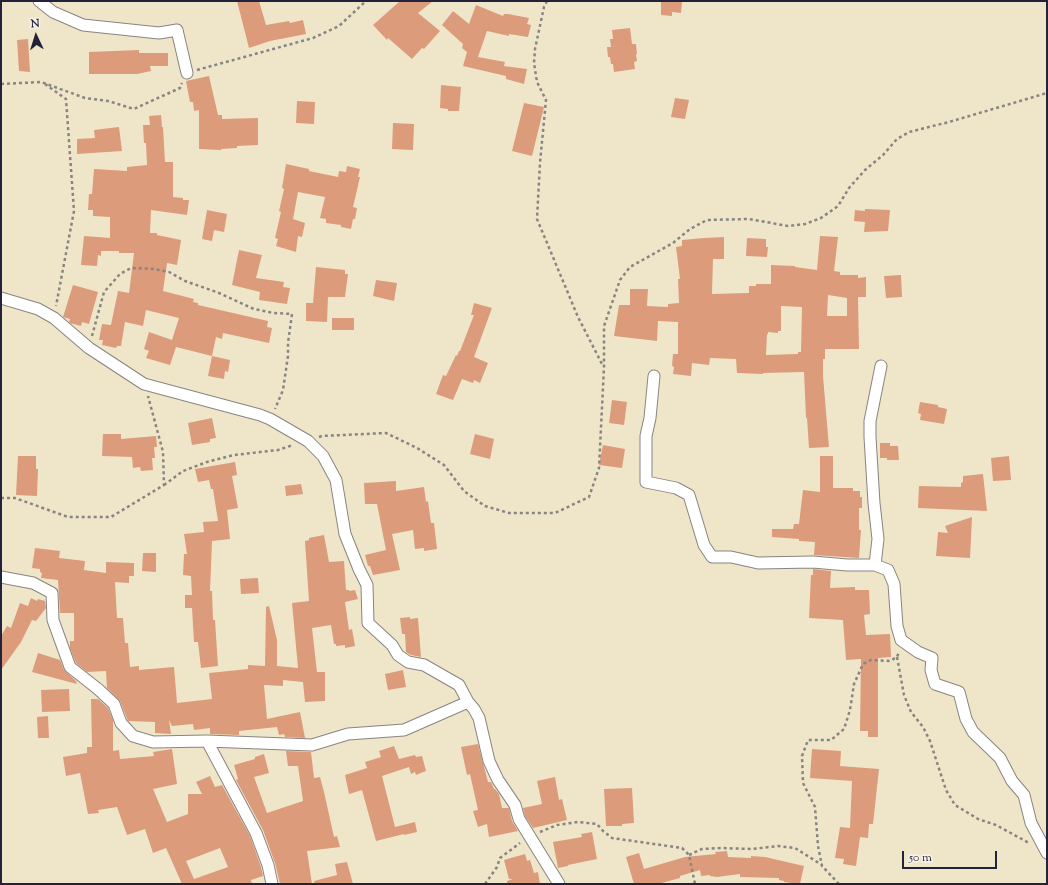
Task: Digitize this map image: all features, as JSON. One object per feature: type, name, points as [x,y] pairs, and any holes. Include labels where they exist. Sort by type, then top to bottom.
[{"type":"street","points":[[39,1],[53,12],[83,25],[158,33],[178,30],[187,73]]},
{"type":"street","points":[[1,298],[38,309],[54,318],[89,348],[144,384],[260,415],[270,419],[308,442],[324,456],[336,480],[345,534],[367,585],[368,623],[392,646],[398,655],[408,662],[424,665],[459,685],[479,718],[489,761],[498,780],[515,805],[519,819],[559,884]]},
{"type":"street","points":[[874,565],[878,539],[874,503],[870,421],[881,366]]},
{"type":"street","points":[[654,376],[650,418],[646,436],[646,482],[676,488],[689,495],[704,545],[712,557],[731,557],[758,563],[813,562],[847,565],[874,565],[888,570],[894,584],[896,626],[901,640],[918,652],[932,658],[931,670],[935,684],[959,692],[966,719],[973,732],[1000,758],[1012,781],[1024,795],[1031,823],[1045,850]]},
{"type":"street","points":[[1,577],[33,583],[52,593],[53,620],[70,667],[114,704],[121,723],[133,736],[153,742],[207,741],[312,745],[348,734],[404,730],[468,702]]},
{"type":"street","points":[[207,741],[256,833],[268,865],[272,884]]},
{"type":"path","points":[[547,1],[544,7],[535,49],[534,63],[538,82],[546,100],[540,163],[537,219],[578,317],[604,367]]},
{"type":"path","points":[[41,82],[66,99],[74,211],[54,318]]},
{"type":"path","points":[[1,498],[15,498],[68,517],[110,517],[164,485],[184,471],[207,462],[234,455],[278,450],[308,442],[322,436],[386,433],[417,448],[444,465],[464,491],[485,506],[510,513],[555,513],[588,496],[599,468],[604,367],[604,326],[620,280],[630,267],[673,243],[690,228],[707,220],[749,219],[788,226],[805,224],[821,218],[838,206],[850,188],[865,170],[883,155],[897,139],[909,132],[1047,94]]},
{"type":"path","points":[[89,348],[104,292],[120,274],[131,268],[154,269],[169,272],[185,281],[219,293],[254,309],[274,313],[292,314],[283,390],[270,419]]},
{"type":"path","points":[[144,384],[163,452],[164,485]]},
{"type":"path","points":[[901,640],[900,650],[897,657],[904,695],[911,712],[923,727],[930,741],[946,790],[955,805],[978,819],[996,825],[1030,843],[1039,850],[1045,850]]},
{"type":"path","points":[[822,866],[818,846],[815,807],[803,783],[802,756],[808,740],[831,740],[844,728],[850,710],[854,684],[863,664],[871,660],[890,661],[897,657]]},
{"type":"path","points":[[485,884],[497,867],[500,858],[530,835],[557,825],[578,822],[597,824],[612,838],[682,848],[689,855],[695,884]]},
{"type":"path","points":[[689,855],[702,850],[721,848],[752,849],[778,846],[794,848],[822,866],[839,884]]},
{"type":"building","points":[[237,1],[259,1],[266,25],[289,21],[290,23],[303,20],[306,34],[270,41],[249,48]]},
{"type":"building","points":[[400,1],[433,1],[418,13],[440,31],[424,49],[422,48],[412,59],[388,38],[387,40],[373,25]]},
{"type":"building","points":[[661,1],[682,1],[681,13],[672,12],[672,16],[661,15]]},
{"type":"building","points":[[476,5],[503,16],[504,14],[508,14],[529,18],[527,24],[531,25],[528,37],[509,34],[509,36],[487,31],[478,57],[505,62],[504,66],[527,69],[524,84],[506,79],[506,76],[463,66],[467,52],[462,48],[463,44],[442,25],[453,11],[469,24]]},
{"type":"building","points":[[630,28],[632,44],[636,44],[637,61],[634,62],[635,69],[614,72],[613,64],[611,64],[610,57],[608,57],[607,47],[611,47],[610,39],[613,39],[612,30]]},
{"type":"building","points":[[28,39],[30,72],[19,71],[17,40]]},
{"type":"building","points":[[139,50],[139,53],[168,53],[168,66],[150,66],[151,71],[137,74],[89,74],[89,52]]},
{"type":"building","points":[[209,76],[218,115],[222,115],[222,119],[258,118],[258,145],[237,146],[237,148],[221,150],[199,149],[199,110],[194,111],[193,102],[190,102],[186,81]]},
{"type":"building","points":[[441,85],[461,87],[459,111],[448,111],[448,109],[440,108]]},
{"type":"building","points":[[675,98],[689,100],[685,119],[671,117]]},
{"type":"building","points":[[297,101],[315,102],[314,124],[296,123]]},
{"type":"building","points":[[524,103],[544,107],[532,156],[512,151]]},
{"type":"building","points":[[161,115],[165,162],[173,162],[173,197],[189,200],[187,215],[151,210],[150,233],[157,233],[157,235],[181,240],[177,265],[167,263],[163,291],[194,299],[193,302],[198,303],[198,305],[268,321],[267,327],[272,328],[269,343],[223,333],[222,339],[216,337],[212,356],[176,347],[170,365],[146,358],[149,351],[144,349],[149,332],[172,340],[179,318],[146,310],[143,326],[125,322],[121,346],[117,346],[116,348],[102,345],[103,340],[99,340],[102,324],[111,325],[118,291],[129,293],[134,253],[101,251],[101,256],[98,255],[97,266],[81,265],[84,236],[110,238],[110,217],[93,216],[93,210],[88,210],[89,194],[92,194],[94,169],[127,171],[127,167],[147,165],[143,125],[150,125],[149,116]]},
{"type":"building","points":[[393,123],[414,124],[413,150],[392,149]]},
{"type":"building","points":[[119,127],[122,151],[77,154],[77,139],[95,138],[94,130]]},
{"type":"building","points":[[286,164],[309,169],[309,171],[338,177],[339,171],[346,172],[347,166],[360,169],[358,177],[360,177],[353,207],[357,208],[351,229],[341,227],[341,225],[326,223],[326,219],[320,218],[325,197],[298,192],[293,219],[305,223],[302,237],[298,236],[296,252],[276,246],[278,239],[275,238],[281,212],[279,211],[284,189],[282,188]]},
{"type":"building","points":[[865,209],[890,210],[888,231],[864,232],[865,222],[854,221],[855,210],[865,211]]},
{"type":"building","points":[[207,210],[227,214],[224,232],[214,230],[212,241],[202,239]]},
{"type":"building","points":[[820,236],[838,237],[834,271],[840,272],[840,275],[858,275],[858,278],[866,277],[866,297],[858,297],[859,349],[825,349],[825,359],[823,359],[823,376],[829,447],[809,448],[804,372],[763,374],[737,373],[736,359],[710,358],[709,365],[692,363],[691,376],[673,374],[673,354],[678,354],[678,322],[658,321],[657,341],[614,336],[619,305],[630,305],[630,289],[648,289],[647,306],[668,307],[668,304],[679,303],[678,279],[680,279],[676,247],[682,246],[682,240],[724,237],[724,259],[713,259],[712,294],[749,293],[749,286],[756,286],[756,284],[771,284],[771,265],[795,266],[817,270]],"holes":[[[828,295],[847,298],[847,316],[827,316]],[[781,306],[802,307],[801,352],[798,352],[798,354],[766,355],[768,332],[778,333],[778,331],[781,331]]]},
{"type":"building","points":[[747,238],[766,239],[766,247],[768,247],[767,257],[746,256]]},
{"type":"building","points":[[239,250],[262,255],[256,278],[284,282],[283,287],[290,288],[287,304],[259,300],[260,292],[232,285]]},
{"type":"building","points":[[316,267],[345,270],[345,274],[348,274],[345,297],[328,297],[327,322],[306,321],[306,303],[313,303]]},
{"type":"building","points":[[901,275],[902,297],[886,298],[884,276]]},
{"type":"building","points":[[376,280],[397,283],[394,301],[373,296]]},
{"type":"building","points":[[73,285],[98,292],[89,324],[82,322],[81,326],[70,323],[70,319],[63,317]]},
{"type":"building","points":[[474,303],[492,308],[474,357],[488,363],[480,383],[474,380],[473,383],[462,379],[453,400],[436,394],[443,375],[446,376],[456,355],[457,356],[460,351],[474,315],[471,315]]},
{"type":"building","points":[[332,318],[354,318],[354,330],[332,330]]},
{"type":"building","points":[[212,356],[230,360],[228,372],[225,371],[224,379],[208,376]]},
{"type":"building","points":[[612,400],[627,402],[624,425],[609,423]]},
{"type":"building","points":[[920,402],[938,405],[938,407],[947,409],[944,424],[920,420],[921,414],[918,413]]},
{"type":"building","points":[[212,418],[216,438],[210,439],[210,442],[192,445],[188,423]]},
{"type":"building","points":[[103,434],[121,434],[121,439],[156,436],[157,447],[154,447],[155,458],[152,458],[153,470],[141,471],[140,467],[133,468],[132,457],[102,456]]},
{"type":"building","points":[[475,434],[494,439],[490,459],[470,454]]},
{"type":"building","points":[[880,443],[890,443],[890,446],[898,446],[899,460],[887,460],[887,458],[880,458]]},
{"type":"building","points":[[603,445],[625,449],[622,468],[599,465]]},
{"type":"building","points":[[18,456],[36,456],[36,469],[38,469],[37,496],[16,495]]},
{"type":"building","points":[[820,456],[833,456],[833,488],[853,488],[853,491],[860,491],[860,497],[862,497],[862,508],[859,508],[859,530],[861,530],[859,558],[814,555],[815,542],[772,537],[772,529],[793,529],[794,524],[799,524],[803,490],[820,492]]},
{"type":"building","points":[[1009,456],[1011,480],[993,481],[991,458]]},
{"type":"building","points":[[235,462],[237,475],[232,476],[238,508],[227,510],[230,539],[212,541],[210,591],[212,591],[213,620],[215,620],[218,666],[201,668],[198,642],[194,642],[192,608],[185,608],[185,595],[192,595],[191,576],[183,575],[184,554],[187,554],[184,534],[204,532],[203,522],[218,521],[213,489],[211,489],[209,480],[198,482],[195,469]]},
{"type":"building","points":[[983,474],[987,511],[918,508],[919,486],[961,487],[963,476]]},
{"type":"building","points":[[396,481],[396,491],[424,487],[426,502],[428,501],[431,523],[434,523],[437,549],[424,551],[424,548],[415,549],[413,530],[392,534],[400,570],[373,575],[370,566],[368,566],[365,555],[386,550],[377,504],[365,504],[364,483]]},
{"type":"building","points":[[301,484],[303,494],[286,496],[285,486]]},
{"type":"building","points":[[972,517],[970,558],[936,556],[938,532],[948,533],[945,526]]},
{"type":"building","points":[[324,535],[329,562],[344,561],[346,590],[355,590],[358,599],[345,602],[349,630],[352,629],[355,646],[345,648],[345,645],[336,646],[336,644],[334,644],[331,625],[312,628],[317,672],[325,672],[325,701],[305,702],[303,682],[283,680],[283,686],[264,685],[267,719],[300,712],[305,738],[285,737],[284,734],[279,735],[277,727],[239,731],[239,735],[210,734],[210,728],[194,730],[193,724],[172,726],[169,720],[171,734],[155,733],[155,722],[128,721],[120,701],[107,688],[106,671],[87,672],[76,663],[70,648],[70,641],[74,641],[74,613],[60,613],[58,580],[41,578],[42,573],[40,572],[40,569],[32,568],[35,548],[60,551],[59,558],[85,561],[84,570],[106,573],[106,562],[134,563],[134,576],[129,576],[129,583],[115,582],[117,618],[123,618],[125,643],[128,643],[130,667],[139,666],[139,670],[174,667],[177,703],[212,699],[209,673],[248,669],[248,665],[265,666],[266,607],[269,606],[277,640],[277,666],[298,668],[292,603],[309,601],[305,541],[309,540],[309,538]]},
{"type":"building","points":[[143,553],[156,553],[156,572],[142,571]]},
{"type":"building","points":[[813,569],[831,571],[830,588],[855,587],[855,590],[869,590],[870,614],[864,615],[866,635],[890,634],[891,657],[878,658],[878,737],[868,737],[868,731],[860,731],[861,659],[846,660],[843,620],[809,618],[811,575],[813,575]]},
{"type":"building","points":[[258,578],[259,593],[241,594],[240,579]]},
{"type":"building","points":[[31,598],[37,601],[38,599],[45,601],[46,608],[36,621],[32,620],[21,642],[1,670],[1,636],[7,626],[11,628],[20,603],[28,606]]},
{"type":"building","points":[[410,617],[410,619],[418,618],[421,657],[411,655],[406,652],[405,634],[402,634],[400,618]]},
{"type":"building","points":[[38,653],[60,660],[64,670],[76,681],[77,684],[32,672]]},
{"type":"building","points":[[403,670],[406,687],[388,690],[385,674]]},
{"type":"building","points":[[69,689],[70,711],[42,712],[41,690]]},
{"type":"building","points":[[91,699],[98,699],[108,708],[113,720],[113,751],[119,750],[120,759],[154,756],[153,752],[172,749],[177,784],[153,789],[167,822],[188,814],[188,794],[202,794],[196,782],[210,776],[215,787],[222,785],[250,836],[263,876],[251,880],[252,884],[182,884],[166,848],[153,853],[145,829],[127,835],[117,807],[98,810],[99,813],[88,814],[80,773],[66,776],[63,757],[87,753],[87,747],[92,747]],"holes":[[[220,848],[228,867],[194,879],[186,861]]]},
{"type":"building","points":[[48,716],[49,738],[38,738],[37,717]]},
{"type":"building","points":[[478,744],[488,782],[491,782],[494,789],[499,794],[502,808],[509,808],[512,821],[518,831],[489,837],[487,824],[478,827],[473,811],[478,810],[470,774],[467,775],[461,747]]},
{"type":"building","points":[[394,746],[399,759],[415,755],[416,757],[422,756],[426,771],[416,775],[415,772],[411,774],[409,767],[382,776],[395,827],[415,822],[417,832],[376,841],[362,790],[349,794],[345,775],[367,768],[365,762],[381,757],[379,751]]},
{"type":"building","points":[[812,749],[841,751],[840,766],[879,769],[873,824],[869,824],[868,838],[860,837],[856,866],[843,864],[844,859],[835,858],[840,827],[850,828],[852,781],[810,778]]},
{"type":"building","points":[[286,751],[311,752],[314,778],[320,777],[334,837],[337,836],[340,847],[307,851],[312,884],[280,884],[275,863],[263,830],[236,780],[238,779],[234,765],[255,759],[255,757],[264,754],[269,773],[254,777],[267,813],[303,801],[298,766],[288,766]]},
{"type":"building","points":[[555,777],[559,800],[562,799],[567,820],[533,828],[525,816],[523,808],[542,804],[537,781]]},
{"type":"building","points":[[632,788],[634,823],[622,824],[622,826],[606,826],[604,789]]},
{"type":"building","points":[[592,832],[597,859],[558,868],[553,842],[582,837],[581,834]]},
{"type":"building","points":[[727,851],[728,857],[765,857],[804,866],[800,884],[784,882],[779,880],[779,878],[740,877],[740,874],[717,877],[710,875],[701,876],[700,870],[680,876],[680,878],[658,884],[634,884],[626,857],[639,853],[644,869],[685,857],[716,854],[715,852]]},
{"type":"building","points":[[525,854],[527,861],[530,860],[534,873],[538,872],[540,884],[507,884],[507,881],[513,879],[509,879],[504,860]]},
{"type":"building","points":[[347,862],[353,884],[315,884],[314,881],[337,875],[335,864]]}]
